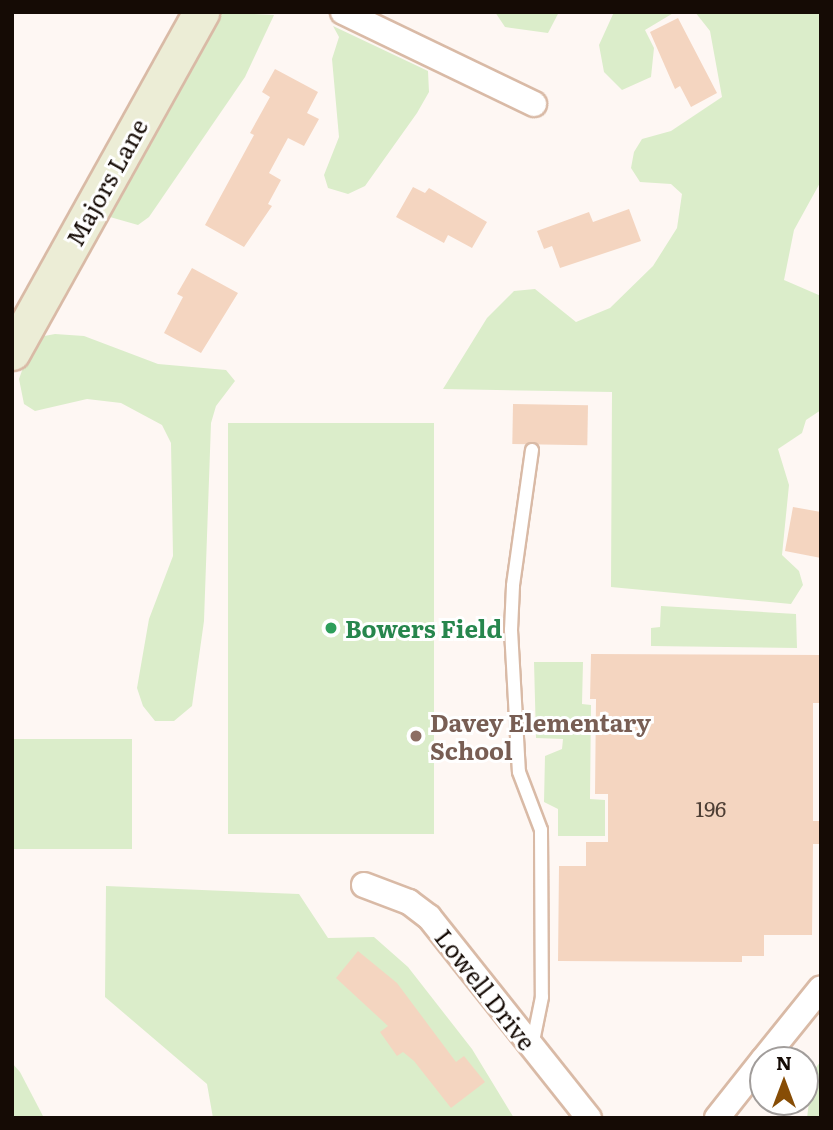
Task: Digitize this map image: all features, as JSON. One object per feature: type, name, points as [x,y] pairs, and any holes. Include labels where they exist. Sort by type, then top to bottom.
[{"type":"street","name":"Majors Lane","points":[[12,352],[201,12]]},
{"type":"street","points":[[343,12],[534,104]]},
{"type":"street","name":"Lowell Drive","points":[[364,885],[409,902],[429,917],[589,1118]]},
{"type":"street","points":[[774,1046],[821,988]]},
{"type":"street","points":[[717,1118],[749,1078]]},
{"type":"lane","points":[[532,450],[513,586],[512,630],[519,772],[541,830],[542,997],[532,1047]]},
{"type":"green space","points":[[218,12],[274,15],[245,77],[149,217],[138,225],[110,217],[137,152]]},
{"type":"green space","points":[[495,12],[559,12],[548,33],[505,27]]},
{"type":"green space","points":[[614,12],[675,12],[645,30],[654,48],[651,77],[622,90],[604,72],[599,45]]},
{"type":"green space","points":[[695,12],[821,12],[821,181],[794,230],[784,280],[821,296],[821,410],[806,420],[802,433],[778,449],[789,485],[782,555],[799,571],[803,585],[791,604],[611,587],[612,392],[443,389],[487,318],[514,291],[535,289],[576,322],[610,308],[653,266],[677,228],[682,194],[671,184],[640,182],[631,168],[634,152],[642,139],[671,131],[722,97],[710,31]]},
{"type":"green space","points":[[333,26],[428,71],[429,92],[417,113],[365,186],[348,194],[328,188],[324,175],[339,137],[332,59],[339,37]]},
{"type":"green space","points":[[55,334],[84,336],[158,364],[226,370],[235,381],[216,406],[211,423],[204,621],[192,706],[174,721],[155,721],[143,706],[137,688],[149,619],[173,556],[171,443],[162,425],[121,403],[87,399],[35,411],[24,404],[19,379],[30,348],[39,337]]},
{"type":"green space","name":"Bowers Field","points":[[228,423],[434,423],[434,834],[228,834]]},
{"type":"green space","points":[[661,606],[796,614],[797,648],[651,646],[651,628],[660,627]]},
{"type":"green space","points":[[534,662],[583,662],[582,704],[591,705],[590,799],[605,800],[605,836],[558,836],[558,809],[544,802],[545,756],[562,749],[563,739],[536,738]]},
{"type":"green space","points":[[12,739],[132,739],[132,849],[12,849]]},
{"type":"green space","points":[[106,886],[299,894],[328,938],[374,937],[408,967],[472,1049],[514,1118],[213,1118],[207,1084],[105,997]]},
{"type":"green space","points":[[821,1061],[821,1118],[807,1118],[819,1116]]},
{"type":"green space","points":[[12,1063],[20,1072],[44,1118],[12,1118]]},
{"type":"building","points":[[678,18],[717,93],[691,107],[680,86],[675,89],[650,32]]},
{"type":"building","points":[[275,69],[318,92],[307,113],[319,119],[304,146],[288,138],[269,173],[281,180],[268,204],[272,206],[244,247],[205,225],[254,135],[250,133],[270,97],[262,92]]},
{"type":"building","points":[[413,187],[425,193],[429,188],[487,222],[472,248],[448,235],[444,243],[396,217]]},
{"type":"building","points":[[629,209],[641,241],[560,268],[552,246],[544,249],[537,231],[589,212],[593,222]]},
{"type":"building","points":[[192,268],[238,293],[201,353],[164,333],[183,297],[177,294]]},
{"type":"building","points":[[513,404],[588,405],[587,445],[512,444]]},
{"type":"building","points":[[793,507],[821,512],[821,558],[785,551]]},
{"type":"building","name":"Davey Elementary School","points":[[591,654],[821,655],[821,703],[813,703],[813,821],[820,821],[820,844],[813,844],[812,935],[764,935],[764,956],[742,956],[742,962],[558,961],[559,866],[586,866],[586,842],[608,842],[608,794],[595,794],[596,699],[590,699]]},
{"type":"building","points":[[358,951],[397,983],[456,1062],[464,1056],[485,1082],[451,1108],[414,1061],[403,1052],[397,1056],[380,1032],[388,1026],[336,978]]},
{"type":"place","name":"Bowers Field","points":[[331,628]]},
{"type":"place","name":"Davey Elementary School","points":[[416,736]]}]
